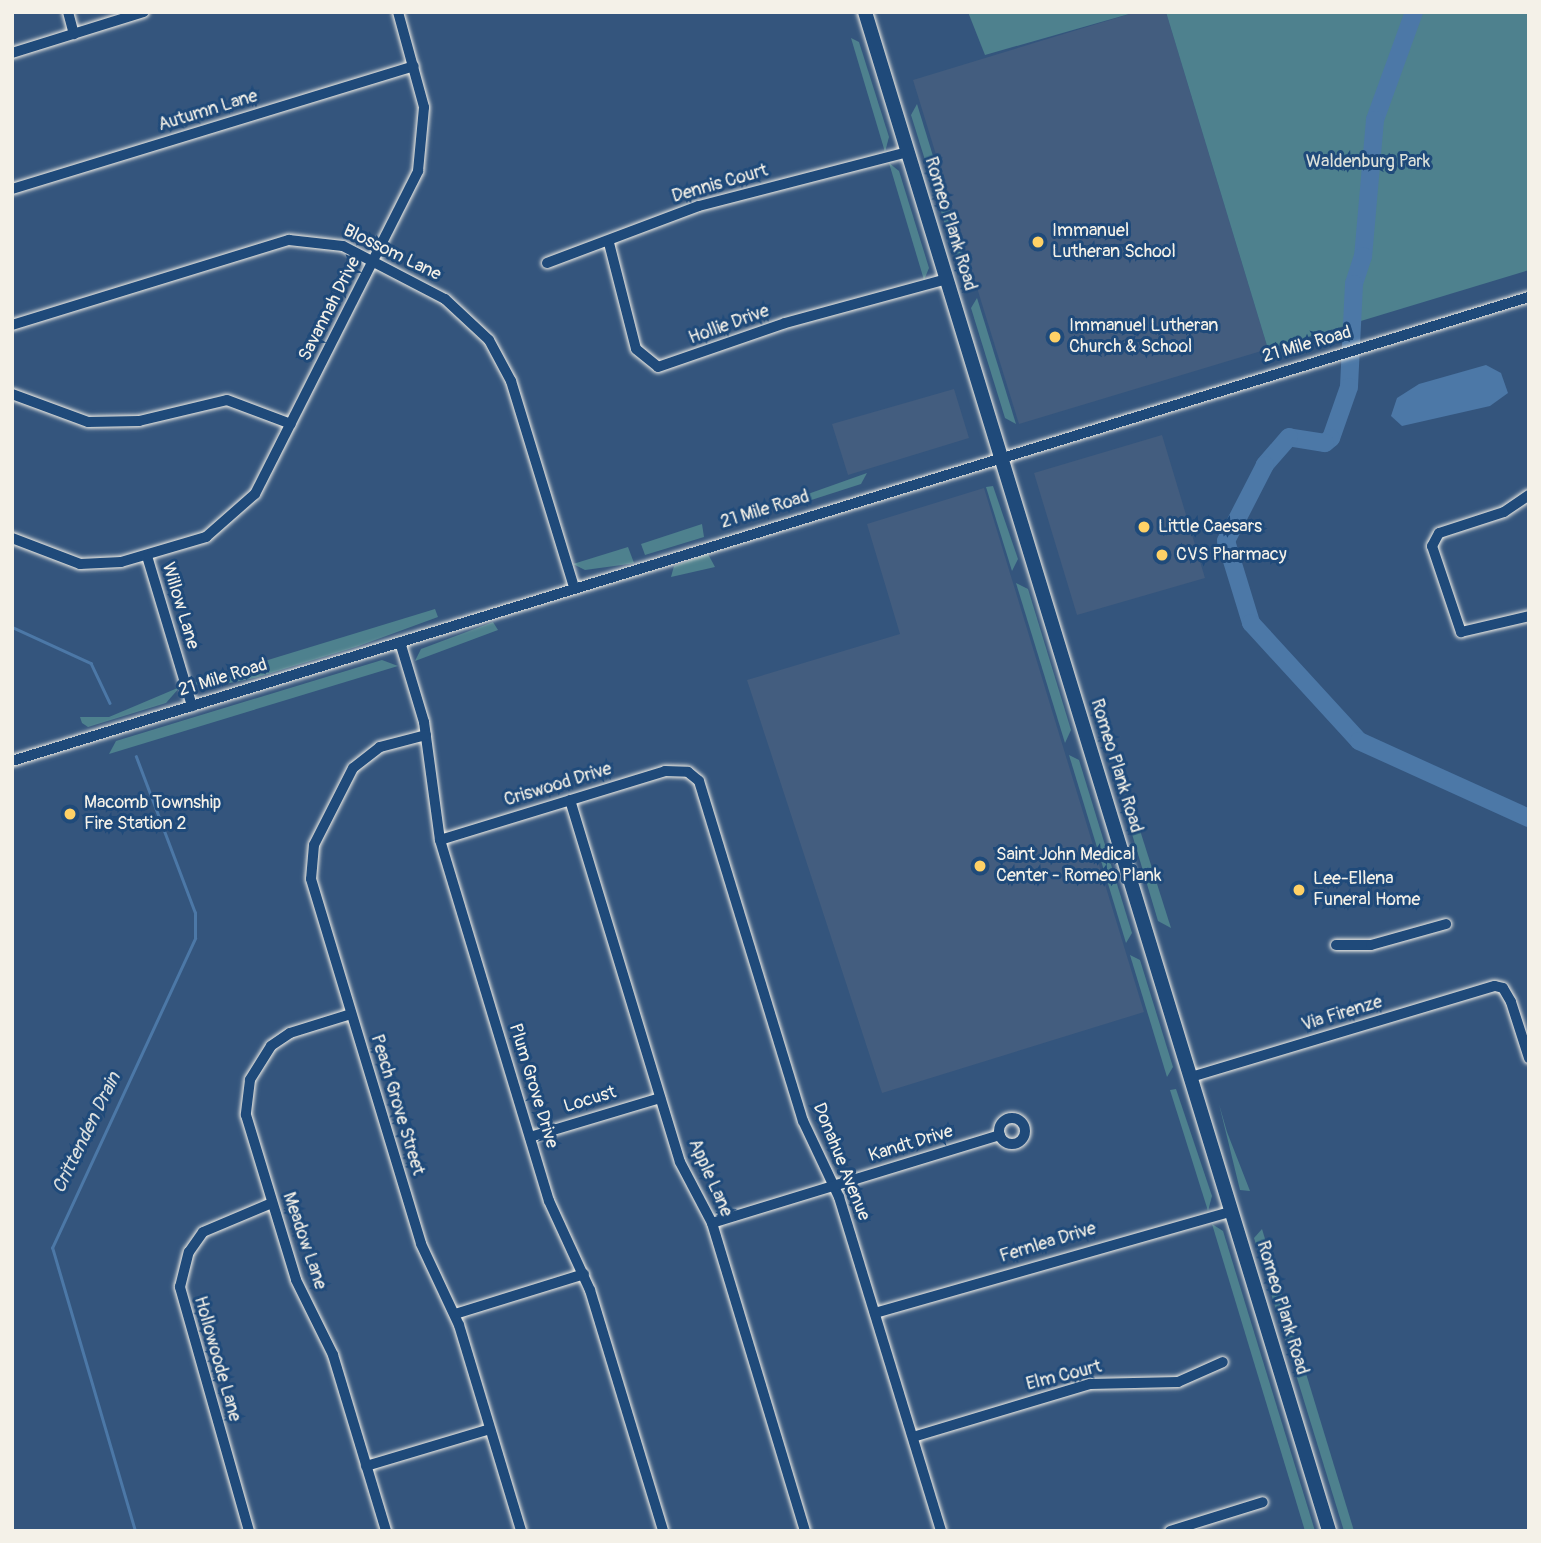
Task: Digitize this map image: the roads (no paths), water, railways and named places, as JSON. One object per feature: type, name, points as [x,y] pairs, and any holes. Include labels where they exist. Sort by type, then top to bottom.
[{"type":"main road","name":"Romeo Plank Road","points":[[865,12],[1329,1531]]},
{"type":"street","points":[[68,12],[74,34]]},
{"type":"street","points":[[12,53],[144,12]]},
{"type":"street","name":"Savannah Drive","points":[[12,538],[80,564],[147,556],[206,537],[233,520],[255,494],[374,262],[422,156],[424,107],[398,12]]},
{"type":"street","name":"Autumn Lane","points":[[12,189],[414,66]]},
{"type":"street","name":"Dennis Court","points":[[547,263],[609,243],[699,206],[908,152]]},
{"type":"street","name":"Blossom Lane","points":[[12,326],[289,240],[329,242],[374,262],[457,307],[498,352],[574,587]]},
{"type":"street","name":"Hollie Drive","points":[[609,243],[636,349],[658,367],[785,323],[947,279]]},
{"type":"street","name":"21 Mile Road","points":[[12,761],[1001,455],[1529,297]]},
{"type":"street","points":[[12,394],[88,422],[139,421],[227,400],[291,424]]},
{"type":"street","points":[[1529,495],[1504,512],[1433,538],[1461,632],[1529,616]]},
{"type":"street","name":"Willow Lane","points":[[147,556],[192,706]]},
{"type":"street","name":"Plum Grove Drive","points":[[400,642],[426,735],[440,840],[555,1217],[584,1274],[663,1531]]},
{"type":"street","name":"Peach Grove Street","points":[[426,735],[380,747],[360,761],[314,845],[313,890],[421,1244],[455,1314],[521,1531]]},
{"type":"street","name":"Criswood Drive","points":[[440,840],[665,771],[688,772]]},
{"type":"street","name":"Donahue Avenue","points":[[688,772],[702,788],[807,1133],[835,1185],[941,1531]]},
{"type":"street","name":"Apple Lane","points":[[570,800],[684,1173],[712,1223],[805,1531]]},
{"type":"street","points":[[1336,944],[1371,945],[1446,924]]},
{"type":"street","name":"Via Firenze","points":[[1191,1077],[1503,988],[1529,1059]]},
{"type":"street","name":"Meadow Lane","points":[[351,1014],[280,1038],[250,1080],[246,1115],[300,1289],[330,1348],[386,1531]]},
{"type":"street","name":"Locust","points":[[530,1137],[660,1098]]},
{"type":"street","name":"Kandt Drive","points":[[712,1223],[1000,1135]]},
{"type":"street","name":"Hollowoode Lane","points":[[249,1531],[180,1287],[189,1252],[203,1232],[272,1203]]},
{"type":"street","name":"Fernlea Drive","points":[[875,1313],[1232,1211]]},
{"type":"street","points":[[455,1314],[584,1274]]},
{"type":"street","name":"Elm Court","points":[[913,1437],[1090,1384],[1178,1382],[1223,1362]]},
{"type":"street","points":[[366,1466],[490,1429]]},
{"type":"street","points":[[1170,1531],[1262,1503]]},
{"type":"waterway","points":[[1414,12],[1375,120],[1363,256],[1354,284],[1349,387],[1331,438],[1325,443],[1289,437],[1265,465],[1226,541],[1251,623],[1359,741],[1529,818]]},
{"type":"waterway","name":"Crittenden Drain","points":[[12,627],[91,663],[110,703]]},
{"type":"waterway","name":"Crittenden Drain","points":[[135,1531],[52,1248],[195,938],[195,913],[136,757]]},
{"type":"place","name":"Immanuel Lutheran School","points":[[1038,242]]},
{"type":"place","name":"Immanuel Lutheran Church & School","points":[[1055,337]]},
{"type":"place","name":"Little Caesars","points":[[1144,527]]},
{"type":"place","name":"CVS Pharmacy","points":[[1162,555]]},
{"type":"place","name":"Macomb Township Fire Station 2","points":[[70,814]]},
{"type":"place","name":"Saint John Medical Center - Romeo Plank","points":[[980,866]]},
{"type":"place","name":"Lee-Ellena Funeral Home","points":[[1299,890]]},
{"type":"park label","name":"Waldenburg Park","points":[[1368,162]]}]
